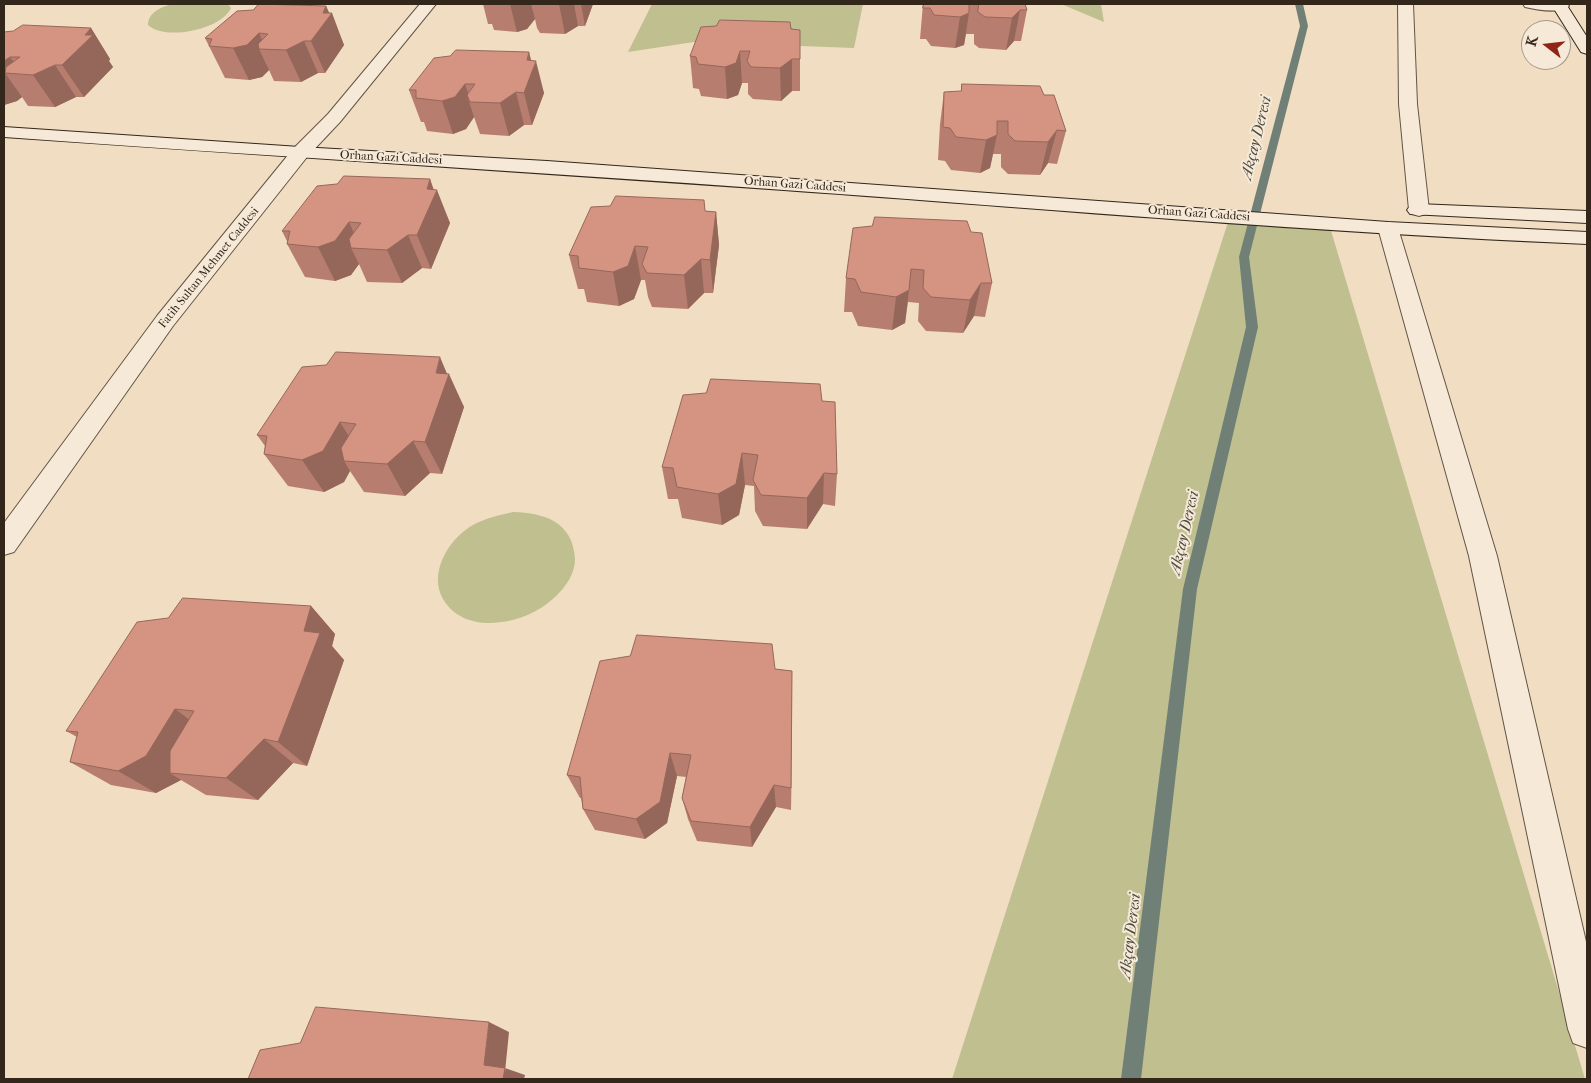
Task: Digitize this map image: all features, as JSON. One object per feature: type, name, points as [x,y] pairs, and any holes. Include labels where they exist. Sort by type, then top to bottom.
[{"type":"street","name":"Fatih Sultan Mehmet Caddesi","points":[[4,544],[165,322],[303,141],[334,118],[428,4]]},
{"type":"street","points":[[1406,4],[1408,104],[1402,216],[1483,556],[1587,1029]]},
{"type":"street","points":[[1530,4],[1560,5],[1587,49]]},
{"type":"street","points":[[4,117],[237,131]]},
{"type":"street","name":"Orhan Gazi Caddesi","points":[[4,132],[303,141],[717,162]]},
{"type":"street","name":"Orhan Gazi Caddesi","points":[[303,141],[547,167],[1281,212],[1402,216],[1587,217]]},
{"type":"street","name":"Orhan Gazi Caddesi","points":[[1048,186],[1232,208]]},
{"type":"street","name":"Orhan Gazi Caddesi","points":[[1281,212],[1361,207]]},
{"type":"street","name":"Orhan Gazi Caddesi","points":[[1402,216],[1587,238]]},
{"type":"green space","points":[[172,4],[228,4],[231,8],[225,16],[216,22],[192,31],[167,32],[156,30],[148,25],[153,13]]},
{"type":"green space","points":[[652,4],[863,4],[854,48],[694,42],[628,52]]},
{"type":"green space","points":[[1061,4],[1101,4],[1104,22]]},
{"type":"green space","points":[[1230,216],[1329,224],[1585,1079],[952,1079]]},
{"type":"green space","points":[[513,512],[546,518],[563,528],[573,546],[575,559],[573,572],[558,594],[548,603],[522,617],[491,623],[476,622],[462,617],[450,608],[441,595],[438,585],[440,565],[450,546],[465,530],[488,519]]},
{"type":"building","points":[[259,4],[326,6],[323,13],[332,13],[311,41],[304,41],[286,50],[259,49],[258,44],[268,34],[259,33],[247,45],[233,48],[209,46],[212,39],[205,38],[237,11],[253,10]]},
{"type":"building","points":[[924,4],[969,4],[969,13],[960,17],[934,15],[930,8],[923,8]]},
{"type":"building","points":[[979,4],[1025,4],[1027,10],[1020,10],[1012,18],[985,17],[978,12]]},
{"type":"building","points":[[720,20],[790,22],[791,29],[800,30],[800,59],[792,59],[780,68],[751,67],[747,61],[750,51],[740,51],[736,63],[725,67],[698,64],[696,57],[690,56],[701,27],[716,26]]},
{"type":"building","points":[[23,25],[91,28],[85,35],[93,35],[62,65],[55,65],[33,75],[5,73],[6,67],[20,57],[10,57],[4,61],[4,32],[13,31]]},
{"type":"building","points":[[456,50],[529,52],[527,60],[536,61],[524,93],[516,92],[500,103],[470,102],[467,95],[475,84],[465,84],[455,97],[442,101],[416,98],[416,90],[409,90],[434,58],[450,56]]},
{"type":"building","points":[[962,84],[1040,86],[1044,95],[1054,95],[1066,131],[1057,130],[1048,142],[1015,141],[1008,134],[1008,121],[997,121],[997,135],[986,140],[956,137],[950,128],[943,127],[944,92],[961,91]]},
{"type":"building","points":[[344,176],[430,179],[427,189],[437,190],[417,235],[408,235],[387,250],[351,248],[349,239],[361,223],[349,222],[335,241],[318,247],[287,244],[290,231],[282,231],[317,186],[337,184]]},
{"type":"building","points":[[616,196],[704,200],[705,211],[716,212],[710,260],[701,259],[684,275],[647,273],[642,264],[648,247],[635,246],[628,266],[613,272],[579,268],[578,256],[569,255],[591,207],[610,206]]},
{"type":"building","points":[[875,217],[967,221],[971,232],[982,233],[992,283],[981,283],[970,300],[931,297],[923,288],[924,270],[911,269],[909,290],[896,297],[861,292],[855,279],[846,278],[853,228],[872,226]]},
{"type":"building","points":[[336,352],[440,357],[436,373],[449,374],[425,442],[413,441],[387,464],[344,461],[341,448],[356,424],[340,422],[323,451],[302,460],[264,454],[267,436],[257,435],[302,367],[326,365]]},
{"type":"building","points":[[711,379],[820,384],[822,401],[835,402],[837,474],[824,473],[807,498],[761,495],[753,480],[758,455],[742,453],[736,484],[718,494],[677,487],[673,468],[662,467],[683,395],[706,393]]},
{"type":"building","points":[[183,598],[311,606],[304,631],[320,633],[278,742],[264,739],[226,778],[170,773],[170,751],[194,711],[175,709],[146,756],[118,771],[70,762],[78,732],[66,731],[137,622],[168,618]]},
{"type":"building","points":[[637,635],[772,644],[775,669],[792,671],[791,788],[774,785],[750,827],[691,821],[682,798],[691,755],[670,753],[660,802],[636,819],[583,809],[580,777],[567,775],[600,661],[630,656]]},
{"type":"building","points":[[316,1007],[489,1022],[484,1065],[505,1068],[503,1079],[248,1079],[260,1050],[300,1043]]},
{"type":"waterway","name":"Akçay Deresi","points":[[1131,1079],[1190,589],[1252,327],[1244,257],[1304,26],[1299,4]]}]
